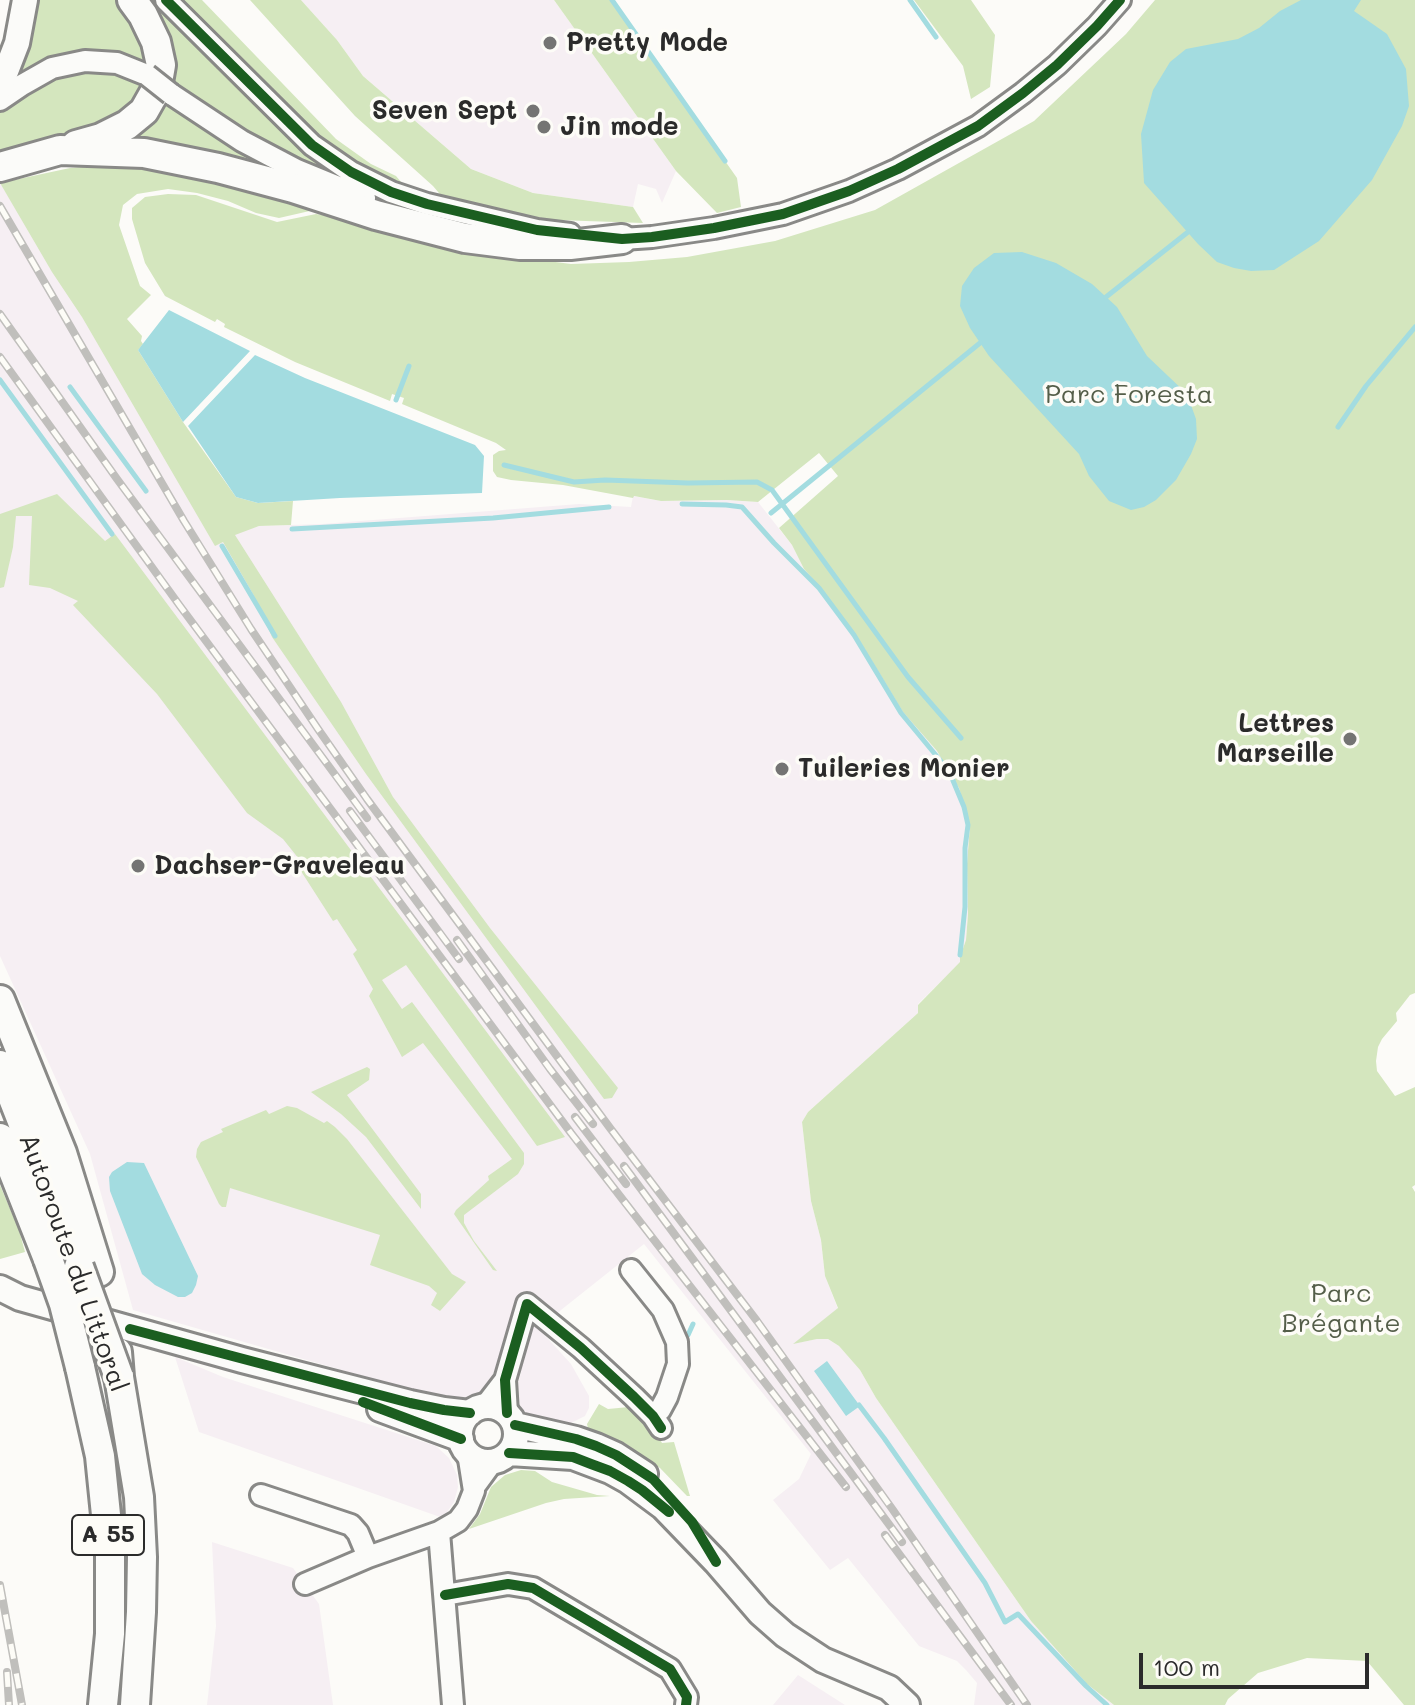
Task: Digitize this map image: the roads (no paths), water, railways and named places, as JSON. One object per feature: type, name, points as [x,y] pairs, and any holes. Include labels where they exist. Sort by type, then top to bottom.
[{"type":"highway","points":[[0,167],[101,138],[127,125],[144,111],[157,88],[161,65],[156,42],[132,0]]},
{"type":"highway","points":[[60,150],[144,153],[218,168],[465,238],[520,245],[570,245],[622,239]]},
{"type":"highway","points":[[0,1000],[62,1153],[89,1269]]},
{"type":"highway","name":"Autoroute du Littoral","points":[[0,1065],[89,1269],[119,1377],[139,1497],[142,1557],[135,1705]]},
{"type":"highway","name":"Autoroute du Littoral","points":[[0,1138],[64,1304],[100,1456],[110,1554],[110,1634],[103,1705]]},
{"type":"main road","points":[[0,87],[17,43],[25,0]]},
{"type":"main road","points":[[0,1288],[20,1298],[242,1360],[410,1403],[444,1410],[494,1414],[596,1446],[653,1479],[692,1522],[716,1562]]},
{"type":"main road","points":[[242,1360],[464,1446],[476,1459],[573,1457],[610,1471],[663,1507],[760,1613],[785,1635],[823,1660],[889,1688],[907,1705]]},
{"type":"main road","points":[[464,1446],[461,1429],[464,1420],[494,1414]]},
{"type":"main road","points":[[494,1414],[516,1440],[501,1457]]},
{"type":"street","points":[[166,0],[312,145],[351,172],[391,192],[427,204],[537,230]]},
{"type":"street","points":[[0,100],[52,68],[85,61],[117,63],[147,75],[242,141],[350,193],[395,207],[453,219],[622,239],[652,237],[783,214],[849,191],[898,169],[978,126],[1012,101],[1057,65],[1120,0]]},
{"type":"street","points":[[494,1414],[527,1304],[581,1348],[657,1422],[678,1364],[677,1342],[663,1310],[631,1270]]},
{"type":"street","points":[[464,1446],[474,1487]]},
{"type":"street","points":[[305,1584],[439,1532],[458,1521],[467,1509],[474,1487],[501,1457]]},
{"type":"street","points":[[261,1495],[351,1525],[358,1533],[368,1557]]},
{"type":"street","points":[[439,1532],[453,1705]]},
{"type":"street","points":[[445,1595],[508,1584],[533,1588],[670,1669],[687,1697],[686,1705]]},
{"type":"water","points":[[1301,0],[1361,0],[1354,11],[1387,34],[1406,69],[1409,106],[1402,126],[1372,180],[1319,241],[1274,270],[1234,268],[1217,262],[1144,183],[1141,134],[1153,90],[1170,62],[1186,49],[1238,39]]},
{"type":"water","points":[[1022,252],[1056,263],[1092,284],[1117,307],[1147,356],[1187,394],[1196,419],[1197,439],[1176,480],[1144,507],[1131,510],[1109,501],[1089,476],[1079,454],[989,356],[970,328],[960,306],[962,286],[974,268],[994,253]]},
{"type":"water","points":[[169,310],[250,351],[183,422],[138,350]]},
{"type":"water","points":[[255,355],[475,445],[484,456],[482,493],[258,503],[236,497],[188,426]]},
{"type":"water","points":[[127,1162],[144,1163],[198,1276],[192,1293],[185,1297],[178,1297],[155,1285],[142,1274],[110,1191],[109,1177]]},
{"type":"water","points":[[827,1361],[860,1406],[846,1416],[814,1371]]},
{"type":"waterway","points":[[612,0],[725,161]]},
{"type":"waterway","points":[[910,0],[936,37]]},
{"type":"waterway","points":[[1106,297],[1188,232]]},
{"type":"waterway","points":[[1338,427],[1366,386],[1415,327]]},
{"type":"waterway","points":[[771,513],[980,343]]},
{"type":"waterway","points":[[396,400],[409,366]]},
{"type":"waterway","points":[[0,380],[112,534]]},
{"type":"waterway","points":[[70,387],[146,491]]},
{"type":"waterway","points":[[504,465],[574,482],[757,482],[772,490],[908,677],[961,738]]},
{"type":"waterway","points":[[682,504],[742,507],[819,588],[854,635],[901,713],[949,771],[968,825],[960,955]]},
{"type":"waterway","points":[[292,529],[493,518],[609,507]]},
{"type":"waterway","points":[[222,546],[275,636]]},
{"type":"waterway","points":[[688,1335],[693,1324]]},
{"type":"waterway","points":[[859,1405],[985,1583],[1005,1622],[1018,1614],[1107,1705]]},
{"type":"railway","points":[[0,206],[184,521],[318,729],[610,1128],[757,1321],[893,1510],[1027,1705]]},
{"type":"railway","points":[[0,314],[117,479],[367,818]]},
{"type":"railway","points":[[0,357],[180,606],[571,1133],[846,1487]]},
{"type":"railway","points":[[350,811],[459,959]]},
{"type":"railway","points":[[457,940],[593,1124]]},
{"type":"railway","points":[[575,1117],[626,1184]]},
{"type":"railway","points":[[624,1166],[902,1542]]},
{"type":"railway","points":[[885,1535],[1011,1705]]},
{"type":"railway","points":[[0,1585],[22,1705]]},
{"type":"railway","points":[[7,1672],[9,1705]]},
{"type":"place","name":"Pretty Mode","points":[[550,43]]},
{"type":"place","name":"Seven Sept","points":[[533,111]]},
{"type":"place","name":"Jin mode","points":[[544,127]]},
{"type":"place","name":"Lettres Marseille","points":[[1350,739]]},
{"type":"place","name":"Tuileries Monier","points":[[782,769]]},
{"type":"place","name":"Dachser-Graveleau","points":[[138,866]]},
{"type":"park label","name":"Parc Foresta","points":[[1129,395]]},
{"type":"park label","name":"Parc Brégante","points":[[1341,1309]]}]
